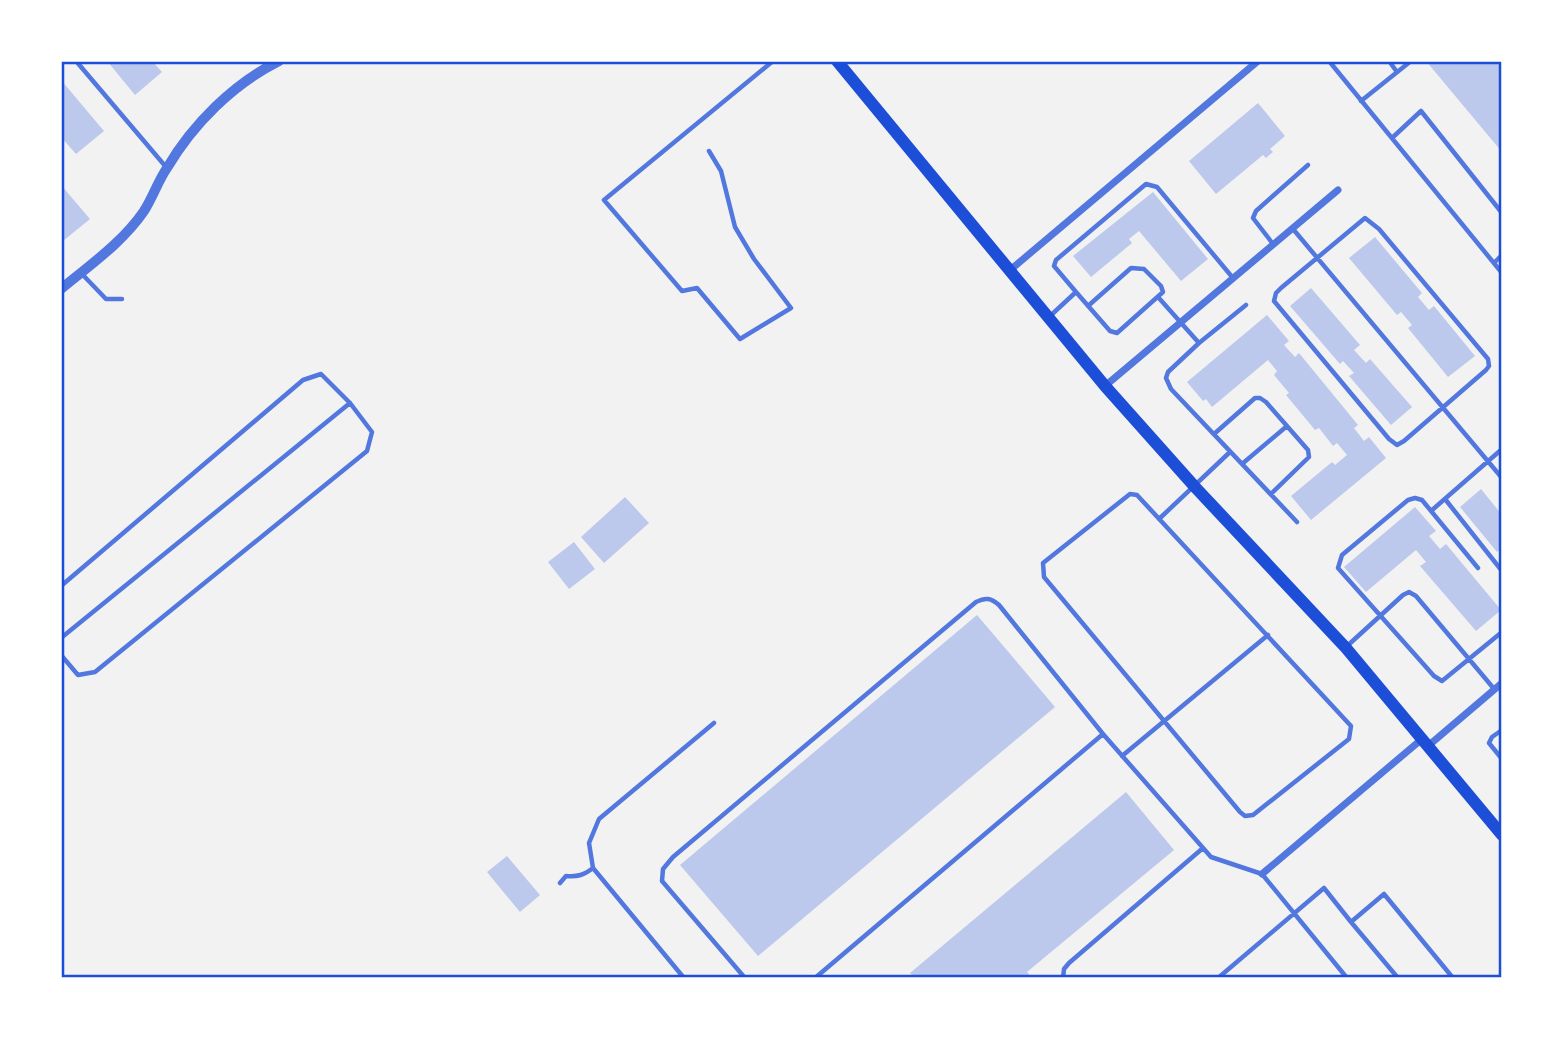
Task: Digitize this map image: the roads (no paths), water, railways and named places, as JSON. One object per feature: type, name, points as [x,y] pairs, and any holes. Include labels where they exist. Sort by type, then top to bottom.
[{"type":"main road","points":[[837,61],[1105,386],[1195,487],[1346,648],[1502,835]]},
{"type":"street","points":[[61,289],[113,246],[144,212],[167,167],[200,121],[254,74],[279,61]]},
{"type":"street","points":[[1009,271],[1258,61]]},
{"type":"street","points":[[1105,386],[1338,190]]},
{"type":"street","points":[[1262,874],[1502,683]]},
{"type":"lane","points":[[76,61],[167,167]]},
{"type":"lane","points":[[709,151],[721,171],[735,228],[754,260],[791,308],[740,339],[697,288],[682,290],[604,200],[772,61]]},
{"type":"lane","points":[[1329,61],[1502,273]]},
{"type":"lane","points":[[1389,61],[1398,72]]},
{"type":"lane","points":[[1361,101],[1411,61]]},
{"type":"lane","points":[[1392,138],[1421,111],[1502,213]]},
{"type":"lane","points":[[1273,244],[1253,218],[1256,211],[1308,165]]},
{"type":"lane","points":[[1088,306],[1131,268],[1144,269],[1161,286],[1163,292],[1117,333],[1110,331],[1088,306],[1054,266],[1056,260],[1146,184],[1157,187],[1233,278]]},
{"type":"lane","points":[[1364,218],[1379,229],[1488,359],[1489,366],[1486,370],[1397,445],[1389,439],[1274,301],[1276,293],[1317,258],[1364,218]]},
{"type":"lane","points":[[1293,228],[1502,478]]},
{"type":"lane","points":[[1493,263],[1502,255]]},
{"type":"lane","points":[[81,273],[106,299],[122,299]]},
{"type":"lane","points":[[1048,318],[1076,292]]},
{"type":"lane","points":[[1158,297],[1199,343]]},
{"type":"lane","points":[[1246,305],[1199,343],[1168,372],[1166,379],[1171,389],[1297,522]]},
{"type":"lane","points":[[61,586],[303,380],[321,374],[350,403],[372,432],[367,451],[95,672],[78,675],[61,655]]},
{"type":"lane","points":[[1214,434],[1255,398],[1266,402],[1308,450],[1309,457],[1271,494]]},
{"type":"lane","points":[[61,638],[350,403]]},
{"type":"lane","points":[[1242,464],[1287,426]]},
{"type":"lane","points":[[1431,511],[1502,449]]},
{"type":"lane","points":[[1159,519],[1230,452]]},
{"type":"lane","points":[[1125,495],[1137,495],[1159,519],[1351,726],[1349,739],[1253,815],[1245,816],[1044,577],[1041,570],[1046,560],[1125,495]]},
{"type":"lane","points":[[1478,568],[1422,500],[1415,498],[1408,500],[1342,555],[1338,562],[1338,568],[1441,681],[1502,632]]},
{"type":"lane","points":[[1445,499],[1502,571]]},
{"type":"lane","points":[[1346,648],[1409,592],[1416,596],[1494,690]]},
{"type":"lane","points":[[745,978],[662,881],[663,869],[673,857],[984,598],[992,599],[999,605],[1103,734],[1211,857],[1262,874],[1347,978]]},
{"type":"lane","points":[[1122,756],[1268,635]]},
{"type":"lane","points":[[684,978],[593,867],[589,843],[599,819],[714,723]]},
{"type":"lane","points":[[1502,730],[1492,737],[1489,743],[1502,759]]},
{"type":"lane","points":[[815,978],[1103,734]]},
{"type":"lane","points":[[1063,978],[1064,969],[1069,963],[1203,848]]},
{"type":"lane","points":[[560,883],[566,876],[585,874],[593,867]]},
{"type":"lane","points":[[1217,978],[1324,888],[1398,978]]},
{"type":"lane","points":[[1351,922],[1384,894],[1453,978]]}]
